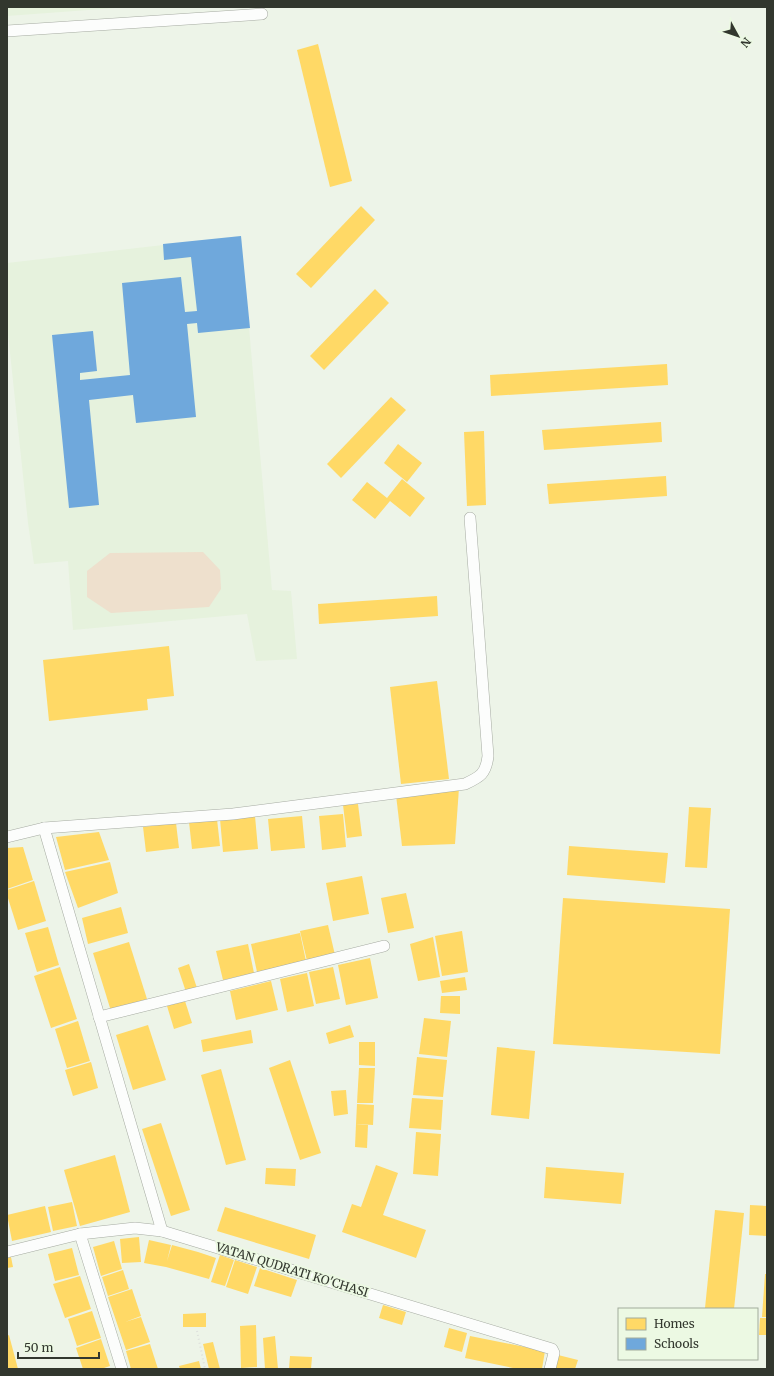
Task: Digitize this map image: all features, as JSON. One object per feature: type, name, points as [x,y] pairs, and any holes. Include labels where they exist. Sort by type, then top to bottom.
[{"type":"street","points":[[7,31],[262,14]]},
{"type":"street","points":[[7,837],[44,828],[233,814],[465,784],[479,777],[486,767],[488,756],[470,518]]},
{"type":"street","points":[[44,828],[162,1231]]},
{"type":"street","points":[[99,1017],[384,946]]},
{"type":"street","name":"VATAN QUDRATI KO'CHASI","points":[[7,1252],[80,1234],[135,1228],[162,1231],[552,1349],[554,1353],[550,1369]]},
{"type":"street","points":[[80,1234],[122,1369]]},
{"type":"path","points":[[196,1331],[205,1369]]},
{"type":"shaded area","points":[[7,7],[129,7],[7,16]]},
{"type":"shaded area","points":[[241,236],[272,590],[291,591],[297,659],[256,661],[247,614],[73,630],[68,561],[34,564],[28,523],[7,324],[7,263]]},
{"type":"shaded area","points":[[203,552],[220,570],[221,589],[209,607],[111,613],[87,597],[87,571],[110,553]]},
{"type":"building: Homes","points":[[318,44],[352,181],[330,187],[297,50]]},
{"type":"building: Homes","points":[[361,206],[375,220],[311,288],[296,274]]},
{"type":"building: Homes","points":[[375,289],[389,303],[324,370],[310,356]]},
{"type":"building: Homes","points":[[667,364],[668,385],[491,396],[490,375]]},
{"type":"building: Homes","points":[[391,397],[406,410],[341,478],[327,464]]},
{"type":"building: Homes","points":[[661,422],[662,442],[544,450],[542,430]]},
{"type":"building: Homes","points":[[484,431],[486,505],[467,506],[464,432]]},
{"type":"building: Homes","points":[[398,444],[422,463],[407,482],[384,463]]},
{"type":"building: Homes","points":[[666,476],[667,496],[549,504],[547,484]]},
{"type":"building: Homes","points":[[402,479],[425,498],[410,517],[390,501],[375,519],[352,500],[367,482],[387,498]]},
{"type":"building: Homes","points":[[437,596],[438,616],[319,624],[318,604]]},
{"type":"building: Homes","points":[[169,646],[174,696],[147,699],[148,710],[49,721],[43,660]]},
{"type":"building: Homes","points":[[437,681],[449,779],[401,784],[390,687]]},
{"type":"building: Homes","points":[[459,788],[455,844],[402,846],[396,795]]},
{"type":"building: Homes","points":[[358,804],[362,836],[347,838],[343,805]]},
{"type":"building: Homes","points":[[689,807],[711,808],[707,868],[685,867]]},
{"type":"building: Homes","points":[[343,814],[346,847],[322,850],[319,816]]},
{"type":"building: Homes","points":[[255,816],[258,849],[223,852],[220,819]]},
{"type":"building: Homes","points":[[302,816],[305,848],[271,851],[268,819]]},
{"type":"building: Homes","points":[[217,819],[220,846],[192,849],[189,822]]},
{"type":"building: Homes","points":[[176,823],[179,848],[146,852],[143,827]]},
{"type":"building: Homes","points":[[99,832],[109,860],[65,870],[56,837]]},
{"type":"building: Homes","points":[[569,846],[668,853],[665,883],[567,875]]},
{"type":"building: Homes","points":[[23,847],[33,880],[7,889],[7,848]]},
{"type":"building: Homes","points":[[110,862],[118,893],[78,908],[65,872]]},
{"type":"building: Homes","points":[[362,876],[369,914],[333,921],[326,883]]},
{"type":"building: Homes","points":[[34,881],[46,921],[18,930],[7,895],[7,890]]},
{"type":"building: Homes","points":[[406,893],[414,928],[388,933],[381,898]]},
{"type":"building: Homes","points":[[563,898],[730,909],[720,1054],[553,1044]]},
{"type":"building: Homes","points":[[121,907],[128,933],[88,944],[82,918]]},
{"type":"building: Homes","points":[[328,925],[335,955],[307,961],[300,931]]},
{"type":"building: Homes","points":[[48,927],[59,965],[37,972],[25,933]]},
{"type":"building: Homes","points":[[462,931],[468,972],[442,976],[435,936]]},
{"type":"building: Homes","points":[[300,933],[306,961],[257,972],[251,944]]},
{"type":"building: Homes","points":[[433,937],[440,977],[418,981],[410,944]]},
{"type":"building: Homes","points":[[129,942],[147,999],[111,1011],[93,953]]},
{"type":"building: Homes","points":[[248,944],[254,973],[223,980],[216,951]]},
{"type":"building: Homes","points":[[370,958],[378,998],[346,1005],[338,965]]},
{"type":"building: Homes","points":[[189,964],[197,988],[186,992],[178,968]]},
{"type":"building: Homes","points":[[60,967],[77,1019],[51,1028],[34,976]]},
{"type":"building: Homes","points":[[333,967],[340,999],[316,1004],[309,972]]},
{"type":"building: Homes","points":[[307,973],[314,1006],[287,1012],[280,979]]},
{"type":"building: Homes","points":[[465,977],[467,990],[442,993],[440,981]]},
{"type":"building: Homes","points":[[271,981],[278,1010],[236,1020],[230,991]]},
{"type":"building: Homes","points":[[441,996],[460,996],[460,1014],[440,1013]]},
{"type":"building: Homes","points":[[185,1001],[192,1023],[174,1029],[167,1006]]},
{"type":"building: Homes","points":[[424,1018],[451,1021],[447,1057],[419,1054]]},
{"type":"building: Homes","points":[[78,1021],[90,1061],[67,1068],[55,1029]]},
{"type":"building: Homes","points":[[148,1025],[166,1080],[133,1090],[116,1035]]},
{"type":"building: Homes","points":[[350,1025],[354,1037],[329,1044],[326,1033]]},
{"type":"building: Homes","points":[[251,1030],[253,1043],[203,1052],[201,1040]]},
{"type":"building: Homes","points":[[359,1042],[375,1042],[375,1066],[359,1065]]},
{"type":"building: Homes","points":[[497,1047],[535,1051],[529,1119],[491,1115]]},
{"type":"building: Homes","points":[[417,1057],[447,1060],[443,1097],[413,1095]]},
{"type":"building: Homes","points":[[290,1060],[321,1153],[300,1160],[269,1068]]},
{"type":"building: Homes","points":[[91,1062],[98,1088],[73,1096],[65,1070]]},
{"type":"building: Homes","points":[[359,1068],[375,1068],[373,1103],[357,1103]]},
{"type":"building: Homes","points":[[221,1069],[246,1160],[226,1165],[201,1075]]},
{"type":"building: Homes","points":[[346,1090],[348,1114],[334,1116],[331,1091]]},
{"type":"building: Homes","points":[[412,1098],[443,1100],[441,1130],[409,1128]]},
{"type":"building: Homes","points":[[357,1104],[374,1105],[373,1125],[356,1124]]},
{"type":"building: Homes","points":[[161,1123],[190,1210],[171,1216],[142,1129]]},
{"type":"building: Homes","points":[[356,1124],[368,1125],[367,1148],[355,1147]]},
{"type":"building: Homes","points":[[416,1132],[441,1134],[438,1176],[413,1174]]},
{"type":"building: Homes","points":[[115,1155],[130,1212],[80,1226],[64,1170]]},
{"type":"building: Homes","points":[[376,1165],[398,1173],[383,1215],[426,1230],[416,1258],[342,1232],[352,1204],[361,1207]]},
{"type":"building: Homes","points":[[546,1167],[624,1173],[621,1204],[544,1198]]},
{"type":"building: Homes","points":[[266,1168],[296,1169],[295,1186],[265,1184]]},
{"type":"building: Homes","points":[[72,1202],[77,1226],[53,1231],[48,1207]]},
{"type":"building: Homes","points":[[750,1205],[767,1206],[767,1236],[749,1235]]},
{"type":"building: Homes","points":[[45,1206],[51,1232],[12,1241],[7,1215]]},
{"type":"building: Homes","points":[[225,1207],[316,1235],[309,1259],[217,1231]]},
{"type":"building: Homes","points":[[715,1210],[744,1213],[734,1308],[705,1308]]},
{"type":"building: Homes","points":[[139,1237],[141,1262],[122,1263],[120,1239]]},
{"type":"building: Homes","points":[[149,1240],[171,1245],[167,1261],[172,1245],[216,1258],[209,1279],[166,1267],[144,1263]]},
{"type":"building: Homes","points":[[114,1241],[122,1269],[101,1276],[93,1247]]},
{"type":"building: Homes","points":[[72,1248],[79,1275],[55,1281],[48,1254]]},
{"type":"building: Homes","points":[[220,1255],[234,1260],[225,1286],[211,1282]]},
{"type":"building: Homes","points":[[11,1257],[13,1267],[7,1268],[7,1258]]},
{"type":"building: Homes","points":[[235,1260],[257,1267],[248,1294],[226,1287]]},
{"type":"building: Homes","points":[[260,1268],[297,1280],[291,1297],[254,1286]]},
{"type":"building: Homes","points":[[123,1270],[129,1289],[108,1296],[102,1277]]},
{"type":"building: Homes","points":[[765,1274],[767,1274],[767,1317],[762,1317]]},
{"type":"building: Homes","points":[[80,1276],[91,1309],[65,1318],[53,1284]]},
{"type":"building: Homes","points":[[132,1289],[141,1316],[125,1322],[141,1317],[150,1342],[126,1350],[108,1297]]},
{"type":"building: Homes","points":[[383,1305],[406,1312],[402,1325],[379,1318]]},
{"type":"building: Homes","points":[[92,1311],[101,1338],[77,1346],[68,1319]]},
{"type":"building: Homes","points":[[206,1313],[206,1327],[183,1327],[183,1314]]},
{"type":"building: Homes","points":[[760,1318],[767,1318],[767,1335],[759,1335]]},
{"type":"building: Homes","points":[[256,1325],[257,1367],[241,1368],[240,1326]]},
{"type":"building: Homes","points":[[449,1328],[467,1333],[462,1352],[444,1347]]},
{"type":"building: Homes","points":[[9,1335],[18,1369],[7,1369],[7,1336]]},
{"type":"building: Homes","points":[[275,1336],[278,1369],[265,1369],[263,1338]]},
{"type":"building: Homes","points":[[470,1336],[545,1351],[542,1369],[518,1369],[465,1358]]},
{"type":"building: Homes","points":[[101,1339],[110,1366],[101,1369],[83,1369],[76,1348]]},
{"type":"building: Homes","points":[[213,1342],[220,1369],[209,1369],[203,1344]]},
{"type":"building: Homes","points":[[150,1344],[158,1369],[131,1369],[126,1351]]},
{"type":"building: Homes","points":[[558,1355],[578,1360],[575,1369],[554,1369]]},
{"type":"building: Homes","points":[[290,1356],[312,1357],[311,1369],[289,1369]]},
{"type":"building: Homes","points":[[199,1361],[201,1369],[180,1369],[179,1366]]},
{"type":"building: Schools","points":[[241,236],[250,328],[198,333],[197,323],[187,324],[196,417],[136,423],[133,395],[89,400],[99,505],[69,508],[52,335],[93,331],[97,371],[80,373],[80,380],[130,375],[122,283],[181,277],[185,312],[197,311],[191,257],[164,260],[163,244]]}]
